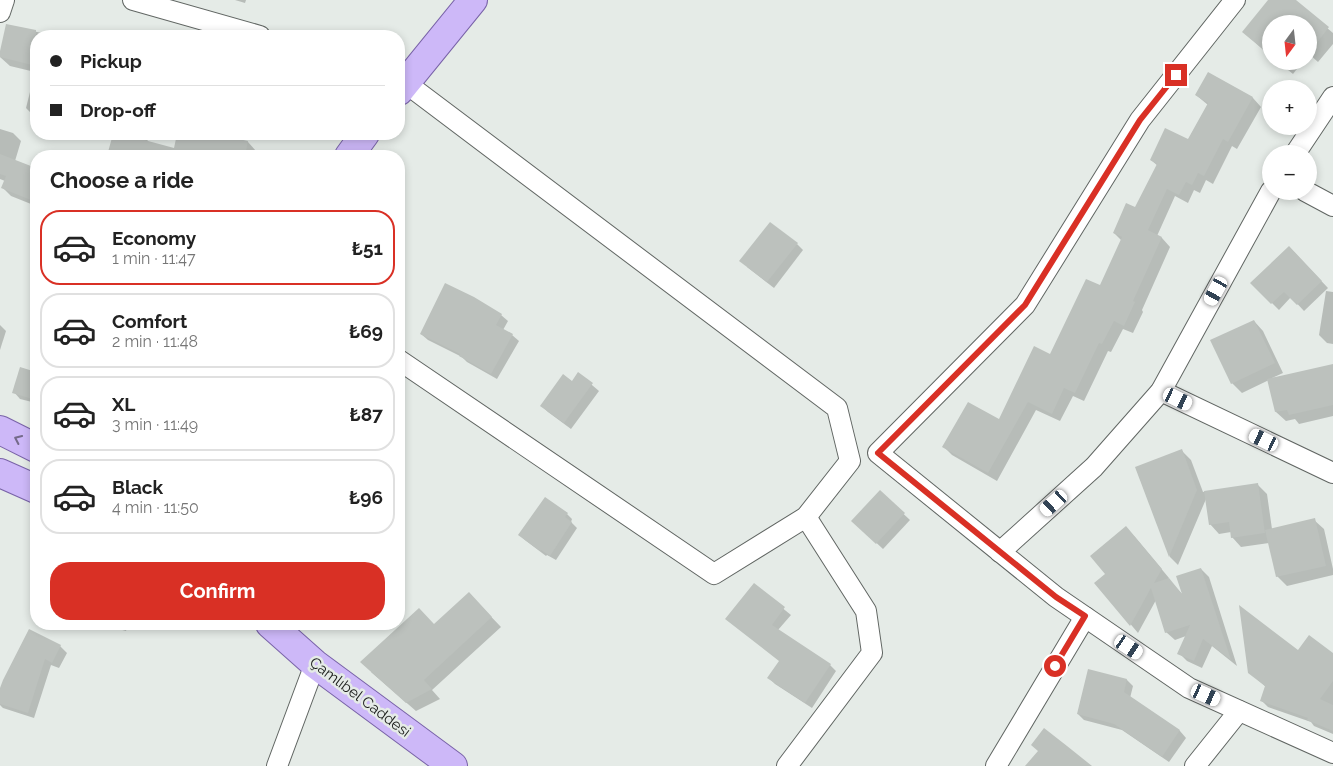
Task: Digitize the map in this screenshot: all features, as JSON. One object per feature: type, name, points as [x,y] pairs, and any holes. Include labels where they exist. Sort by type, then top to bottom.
[{"type":"main road","points":[[405,79],[472,0]]},
{"type":"main road","points":[[0,430],[30,445]]},
{"type":"main road","points":[[0,474],[30,486]]},
{"type":"main road","name":"Çamlıbel Caddesi","points":[[277,630],[315,664],[453,766]]},
{"type":"street","points":[[0,12],[4,0]]},
{"type":"street","points":[[133,0],[239,30]]},
{"type":"street","points":[[1235,0],[1140,120],[1025,305],[878,453],[1056,597],[1189,688],[1333,753]]},
{"type":"street","points":[[405,87],[837,408],[850,461],[806,517],[714,574],[405,364]]},
{"type":"street","points":[[1301,145],[1333,98]]},
{"type":"street","points":[[1317,197],[1333,206]]},
{"type":"street","points":[[1000,552],[1094,466],[1161,391],[1266,200]]},
{"type":"street","points":[[1161,391],[1333,473]]},
{"type":"street","points":[[787,766],[872,653],[866,611],[806,517]]},
{"type":"street","points":[[996,766],[1085,616]]},
{"type":"street","points":[[277,766],[315,664]]},
{"type":"street","points":[[1196,766],[1239,710]]},
{"type":"building","points":[[1268,0],[1296,0],[1314,15],[1262,15],[1262,49],[1242,32]]},
{"type":"building","points":[[1318,18],[1329,27],[1318,41]]},
{"type":"building","points":[[6,24],[36,30],[30,30],[30,64],[0,57]]},
{"type":"building","points":[[1208,72],[1253,97],[1228,142],[1223,139],[1204,176],[1198,173],[1192,185],[1186,182],[1179,195],[1167,189],[1148,230],[1162,237],[1133,301],[1135,302],[1124,326],[1114,321],[1102,344],[1099,343],[1075,393],[1064,388],[1052,414],[1028,402],[988,473],[942,447],[968,402],[999,419],[1034,346],[1050,354],[1086,279],[1100,285],[1122,237],[1113,233],[1126,203],[1135,207],[1157,164],[1150,160],[1165,128],[1188,139],[1208,103],[1195,95]]},
{"type":"building","points":[[111,140],[144,140],[174,148],[176,140],[248,141],[246,150],[109,150]]},
{"type":"building","points":[[0,154],[30,166],[30,200],[1,188],[6,176],[0,174]]},
{"type":"building","points":[[770,222],[798,243],[767,282],[739,261]]},
{"type":"building","points":[[1289,246],[1322,281],[1297,305],[1284,292],[1271,304],[1250,283]]},
{"type":"building","points":[[445,283],[474,297],[502,314],[496,325],[513,334],[491,374],[459,356],[460,354],[420,334]]},
{"type":"building","points":[[1254,320],[1275,363],[1231,384],[1210,340]]},
{"type":"building","points":[[1333,364],[1333,405],[1289,415],[1287,410],[1275,412],[1267,379]]},
{"type":"building","points":[[20,367],[30,370],[30,398],[12,393]]},
{"type":"building","points":[[578,372],[593,383],[564,423],[540,406],[563,374],[572,381]]},
{"type":"building","points":[[1182,449],[1197,490],[1169,557],[1135,467]]},
{"type":"building","points":[[1258,483],[1265,533],[1231,538],[1229,522],[1209,525],[1204,491]]},
{"type":"building","points":[[880,490],[905,513],[876,544],[851,521]]},
{"type":"building","points":[[545,497],[568,513],[565,517],[572,522],[550,556],[518,535]]},
{"type":"building","points":[[1315,518],[1326,566],[1276,577],[1265,530]]},
{"type":"building","points":[[1126,526],[1162,569],[1154,583],[1169,578],[1182,594],[1176,576],[1201,568],[1231,660],[1203,639],[1194,661],[1177,654],[1190,625],[1165,633],[1151,588],[1130,626],[1094,583],[1105,574],[1090,556]]},
{"type":"building","points":[[754,583],[785,607],[772,625],[831,664],[805,703],[767,678],[779,661],[725,619]]},
{"type":"building","points":[[469,592],[492,617],[424,680],[432,689],[406,703],[360,662],[395,630],[405,630],[405,621],[419,608],[434,624]]},
{"type":"building","points":[[1239,605],[1298,650],[1309,635],[1333,653],[1333,681],[1320,699],[1333,705],[1333,731],[1307,720],[1308,718],[1260,701],[1265,686],[1248,673]]},
{"type":"building","points":[[29,629],[61,645],[52,663],[45,659],[28,713],[0,704],[0,688]]},
{"type":"building","points":[[1088,669],[1127,679],[1124,692],[1180,730],[1162,757],[1114,724],[1077,714]]},
{"type":"building","points":[[1044,728],[1092,766],[1025,766],[1038,751],[1031,745]]},
{"type":"route","points":[[1055,666],[1085,616],[1056,597],[878,453],[1025,305],[1140,120],[1176,75]]}]
